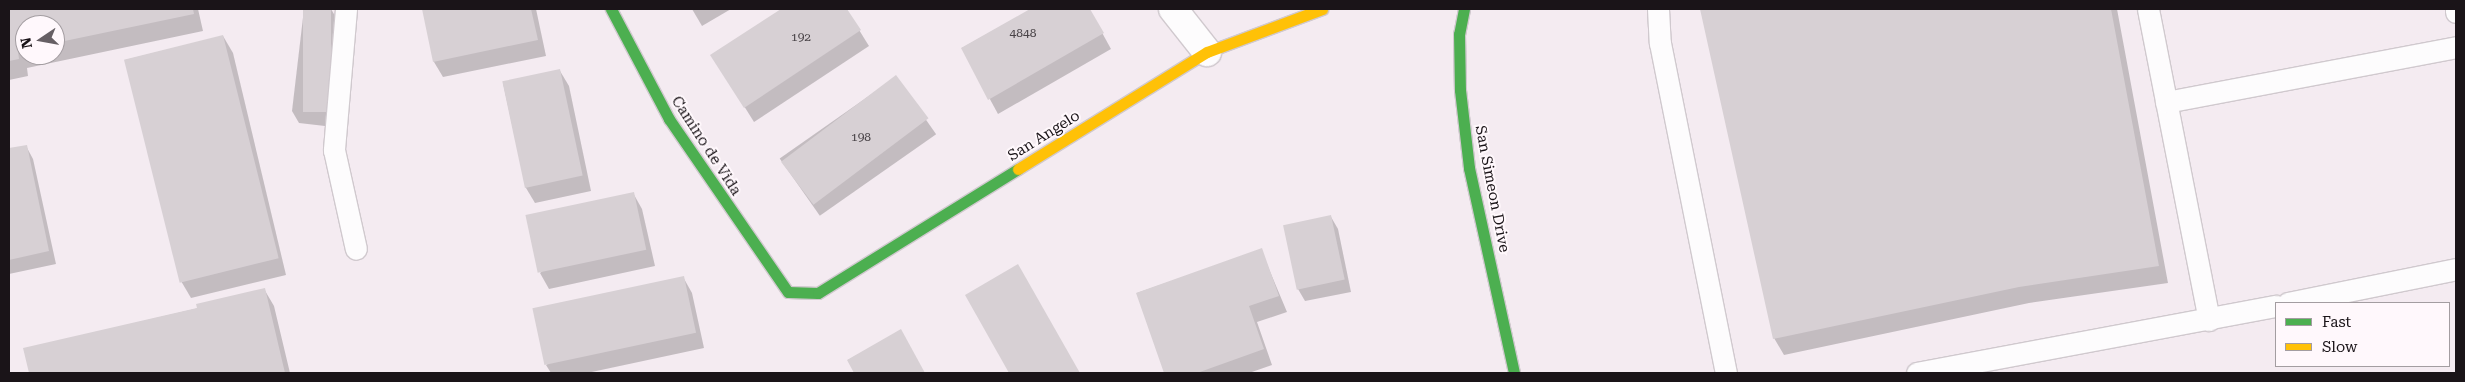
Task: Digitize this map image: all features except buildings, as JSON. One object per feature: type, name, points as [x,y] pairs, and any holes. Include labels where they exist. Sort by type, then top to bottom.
[{"type":"street","name":"Camino de Vida","points":[[611,9],[669,119],[788,292]]},
{"type":"street","points":[[1173,9],[1208,52]]},
{"type":"street","name":"San Angelo","points":[[788,292],[818,293],[1208,52],[1322,9]]},
{"type":"street","name":"San Simeon Drive","points":[[1464,9],[1459,34],[1460,90],[1469,168],[1514,373]]},
{"type":"lane","points":[[346,9],[334,150],[356,248]]},
{"type":"lane","points":[[1658,9],[1660,43],[1726,373]]},
{"type":"lane","points":[[2148,9],[2209,320]]},
{"type":"lane","points":[[2166,102],[2456,47]]},
{"type":"lane","points":[[2293,302],[2456,269]]},
{"type":"lane","points":[[1916,373],[2275,306]]},
{"type":"traffic: fast","points":[[611,9],[669,119],[788,292],[818,293],[1018,169]]},
{"type":"traffic: fast","points":[[1464,9],[1459,34],[1460,90],[1469,168],[1514,373]]},
{"type":"traffic: slow","points":[[1018,169],[1207,52],[1322,9]]}]
